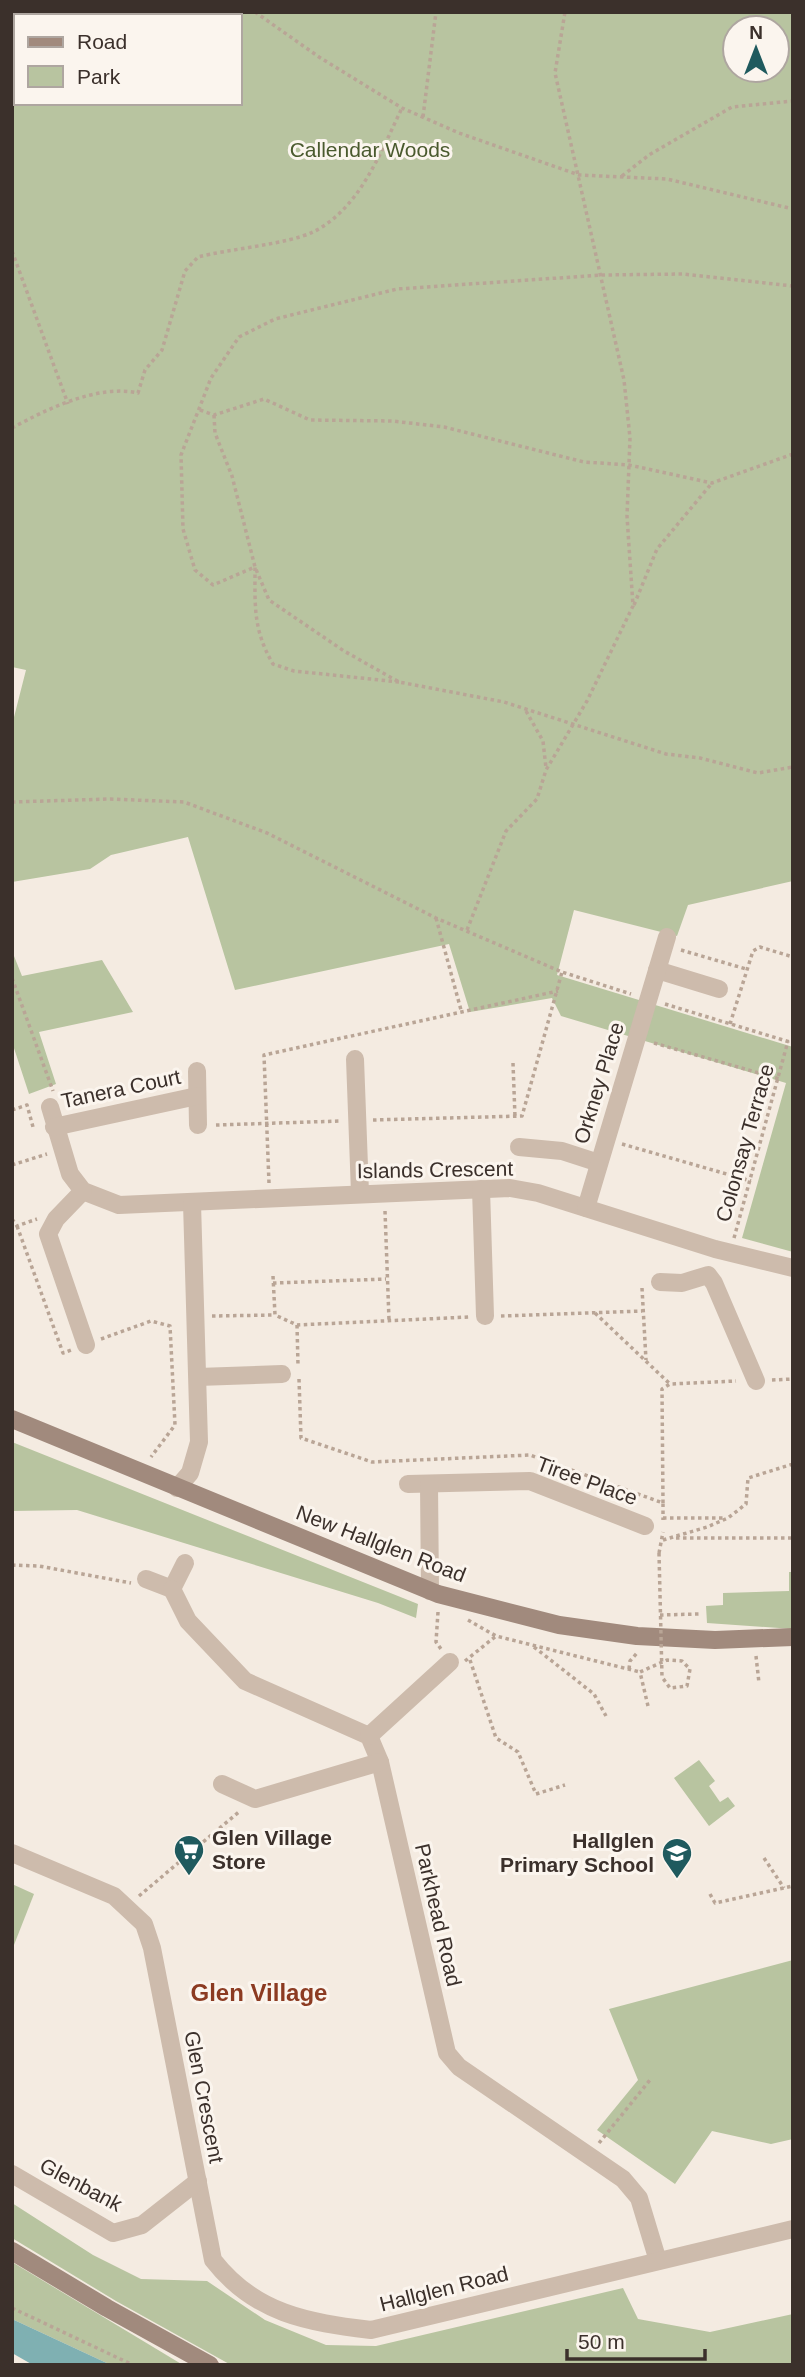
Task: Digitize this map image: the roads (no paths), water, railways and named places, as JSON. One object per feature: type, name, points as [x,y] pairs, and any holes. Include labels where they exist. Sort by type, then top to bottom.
[{"type":"street","name":"Orkney Place","points":[[586,1208],[665,941]]},
{"type":"street","points":[[657,970],[719,989]]},
{"type":"street","points":[[355,1059],[360,1193]]},
{"type":"street","name":"Tanera Court","points":[[197,1071],[198,1125]]},
{"type":"street","name":"Tanera Court","points":[[54,1127],[197,1096]]},
{"type":"street","points":[[50,1107],[70,1174],[83,1191],[56,1219],[48,1234],[86,1345]]},
{"type":"street","points":[[519,1147],[562,1151],[599,1163]]},
{"type":"street","name":"Islands Crescent","points":[[83,1191],[119,1205],[510,1188],[538,1193],[723,1251],[793,1268]]},
{"type":"street","points":[[481,1189],[485,1316]]},
{"type":"street","points":[[177,1488],[190,1473],[197,1458],[198,1377],[192,1203]]},
{"type":"street","points":[[660,1282],[682,1283],[708,1275],[723,1251]]},
{"type":"street","points":[[708,1275],[715,1283],[756,1381]]},
{"type":"street","points":[[198,1377],[282,1374]]},
{"type":"street","name":"New Hallglen Road","points":[[12,1419],[434,1593],[559,1625],[637,1636],[715,1640],[793,1637]]},
{"type":"street","name":"Tiree Place","points":[[408,1484],[530,1481],[645,1526]]},
{"type":"street","points":[[429,1484],[434,1593]]},
{"type":"street","points":[[172,1589],[185,1563]]},
{"type":"street","points":[[140,1581],[172,1589],[188,1621],[244,1681],[369,1736],[450,1662]]},
{"type":"street","name":"Parkhead Road","points":[[369,1736],[380,1762],[447,2053],[459,2067],[623,2179],[639,2198],[658,2261]]},
{"type":"street","points":[[222,1784],[255,1799],[380,1762]]},
{"type":"street","name":"Glen Crescent","points":[[12,1853],[114,1896],[131,1908],[144,1924],[152,1948],[198,2181]]},
{"type":"street","name":"Glenbank","points":[[12,2174],[113,2232],[142,2225],[198,2181]]},
{"type":"street","name":"Hallglen Road","points":[[198,2181],[213,2260],[232,2284],[275,2310],[327,2325],[371,2330],[793,2229]]},
{"type":"street","points":[[12,2251],[210,2365]]},
{"type":"water","points":[[12,2319],[111,2365],[33,2365],[12,2353]]},
{"type":"place","name":"Glen Village Store","points":[[189,1877]]},
{"type":"place","name":"Hallglen Primary School","points":[[677,1880]]},
{"type":"district","name":"Glen Village","points":[[259,1993]]},
{"type":"park label","name":"Callendar Woods","points":[[370,150]]}]
